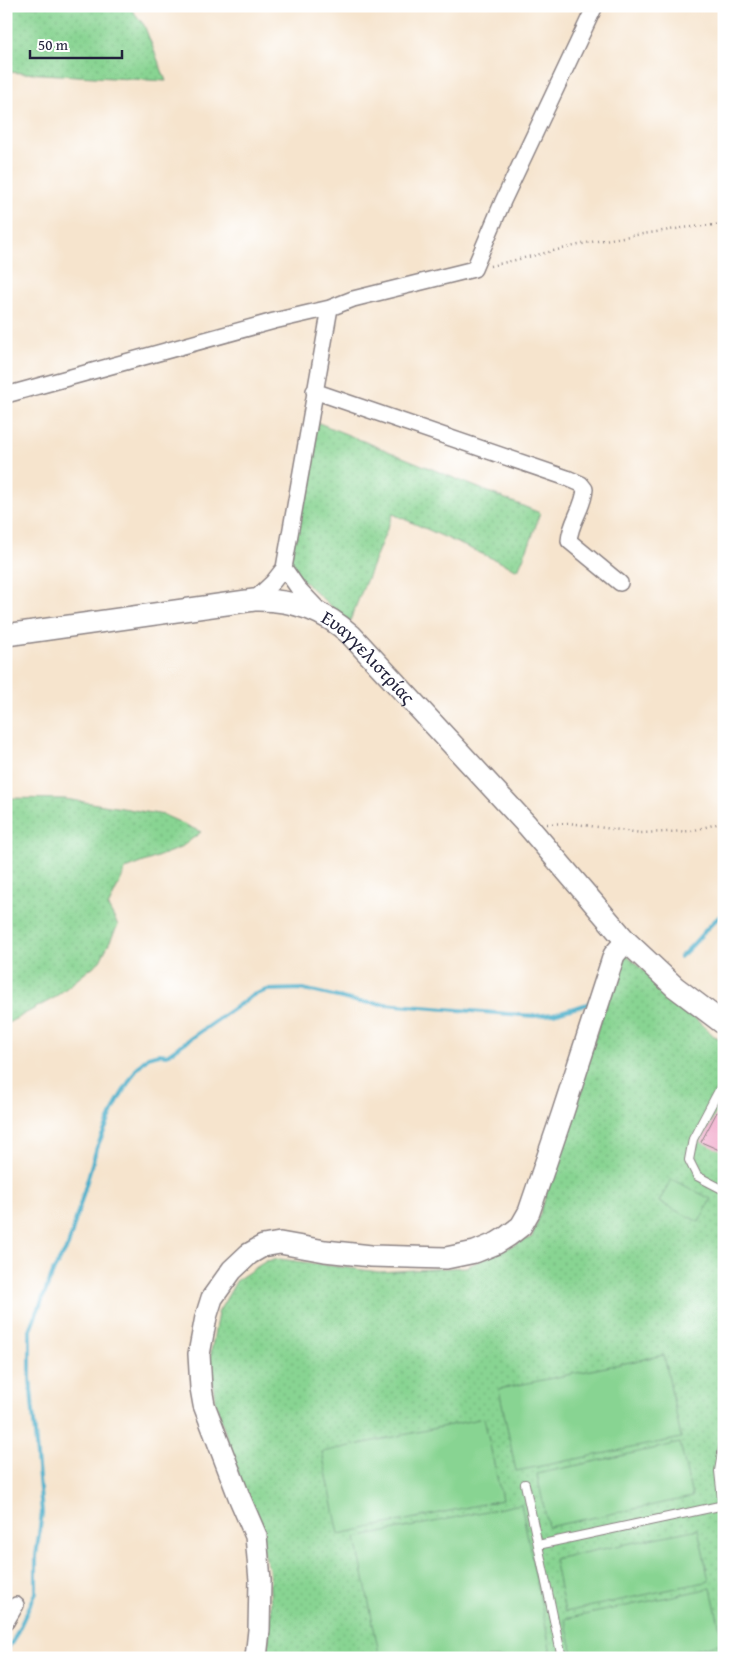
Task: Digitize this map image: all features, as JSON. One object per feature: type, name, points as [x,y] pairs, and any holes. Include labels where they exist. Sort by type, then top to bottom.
[{"type":"main road","name":"Ευαγγελιστρίας","points":[[6,635],[254,600],[272,599],[291,602],[322,613],[338,623],[351,635],[527,825],[626,941],[675,987],[724,1024]]},
{"type":"main road","points":[[256,1658],[259,1630],[260,1580],[256,1536],[240,1500],[207,1413],[201,1388],[199,1354],[212,1298],[232,1270],[249,1254],[263,1246],[280,1243],[325,1251],[371,1256],[446,1258],[475,1252],[497,1243],[521,1226],[528,1212],[559,1124],[614,955],[626,941]]},
{"type":"street","points":[[6,395],[274,321],[330,308],[353,300],[474,269],[503,200],[595,6]]},
{"type":"street","points":[[254,600],[274,582],[284,568],[330,308]]},
{"type":"street","points":[[314,391],[581,484],[585,489],[585,498],[570,532],[569,541],[620,583]]},
{"type":"street","points":[[284,568],[298,588],[322,613]]},
{"type":"street","points":[[6,1622],[16,1605]]},
{"type":"lane","points":[[724,1081],[693,1139],[689,1160],[697,1176],[724,1190]]},
{"type":"lane","points":[[538,1545],[723,1507],[719,1471],[724,1442]]},
{"type":"lane","points":[[525,1484],[562,1658]]},
{"type":"path","points":[[474,269],[590,242],[682,228],[724,224]]},
{"type":"path","points":[[527,825],[569,823],[641,833],[691,831],[724,822]]},
{"type":"green space","points":[[6,6],[129,6],[144,25],[166,81],[6,72]]},
{"type":"green space","points":[[314,421],[540,513],[518,570],[393,514],[349,623],[295,573],[290,562]]},
{"type":"green space","points":[[6,798],[65,799],[164,815],[201,832],[180,848],[126,869],[108,907],[118,925],[100,961],[54,998],[6,1024]]},
{"type":"green space","points":[[624,952],[714,1036],[724,1040],[724,1658],[267,1658],[271,1613],[269,1569],[215,1401],[210,1358],[218,1313],[237,1280],[266,1261],[280,1259],[379,1272],[466,1267],[532,1237],[613,980]]},
{"type":"green space","points":[[671,1179],[711,1199],[699,1222],[659,1202]]},
{"type":"green space","points":[[664,1355],[681,1438],[516,1471],[499,1389]]},
{"type":"green space","points":[[484,1418],[502,1500],[339,1534],[322,1452]]},
{"type":"green space","points":[[680,1443],[692,1497],[548,1527],[537,1474]]},
{"type":"green space","points":[[521,1504],[552,1658],[380,1658],[356,1538]]},
{"type":"green space","points":[[698,1529],[709,1581],[565,1612],[554,1559]]},
{"type":"green space","points":[[711,1588],[723,1643],[657,1658],[574,1658],[565,1619]]},
{"type":"building","points":[[717,1112],[724,1116],[724,1152],[701,1142]]},
{"type":"waterway","points":[[680,957],[724,913]]},
{"type":"waterway","points":[[6,1650],[13,1641],[36,1593],[36,1556],[42,1513],[30,1378],[30,1330],[54,1270],[68,1246],[97,1147],[118,1100],[137,1068],[148,1057],[159,1054],[167,1055],[253,995],[267,990],[303,989],[359,1002],[534,1016],[553,1014],[588,1004],[590,1001]]}]
